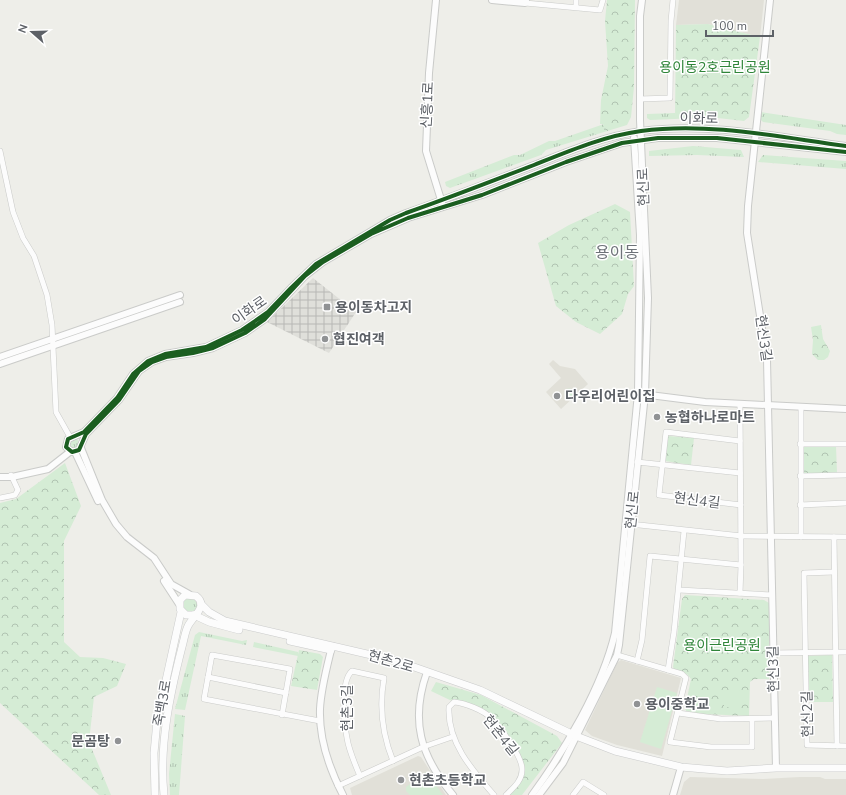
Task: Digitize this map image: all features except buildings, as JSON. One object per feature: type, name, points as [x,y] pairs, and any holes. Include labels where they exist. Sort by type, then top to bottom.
[{"type":"main road","points":[[189,594],[196,596],[201,604],[199,611],[194,615],[186,615],[181,612],[179,604],[182,597],[189,594]]},
{"type":"main road","name":"현촌2로","points":[[201,604],[210,612],[225,621],[248,628],[331,647]]},
{"type":"main road","name":"죽백3로","points":[[155,795],[154,753],[157,721],[181,612]]},
{"type":"main road","name":"현촌2로","points":[[194,615],[209,622],[397,661],[480,690],[574,735]]},
{"type":"main road","name":"죽백3로","points":[[164,795],[163,764],[167,713],[186,633],[194,615]]},
{"type":"main road","points":[[186,633],[190,627],[199,622],[209,622]]},
{"type":"main road","points":[[574,735],[615,751],[681,767],[727,771],[776,768],[846,768]]},
{"type":"street","name":"신흥1로","points":[[436,0],[429,73],[426,151],[444,208]]},
{"type":"street","points":[[492,0],[600,10],[603,0]]},
{"type":"street","points":[[576,0],[576,7]]},
{"type":"street","name":"현신로","points":[[532,795],[556,763],[574,735],[617,655],[622,621],[630,524],[646,394],[648,298],[640,99],[640,16],[642,0]]},
{"type":"street","points":[[640,99],[670,98],[671,21],[674,0]]},
{"type":"street","name":"현신3길","points":[[770,0],[748,206],[747,233],[768,360],[776,768]]},
{"type":"street","name":"이화로","points":[[73,437],[84,432],[107,409],[133,374],[148,360],[165,354],[206,347],[242,330],[268,312],[316,264],[390,220],[567,152],[615,136],[633,132],[669,129],[718,129],[846,146]]},
{"type":"street","name":"현신로","points":[[574,735],[608,662],[615,633],[638,394],[640,235],[633,132]]},
{"type":"street","name":"이화로","points":[[0,476],[11,476],[44,467],[75,448],[86,434],[119,400],[139,371],[152,362],[166,357],[213,348],[245,332],[264,319],[305,276],[323,262],[390,225],[482,195],[598,150],[622,143],[658,138],[688,138],[755,142],[844,152]]},
{"type":"street","points":[[0,151],[13,212],[23,238],[34,256],[47,295],[53,343],[56,412],[73,437],[75,448],[98,499],[121,537],[154,565],[179,604]]},
{"type":"street","points":[[0,364],[180,295]]},
{"type":"street","points":[[0,357],[53,343],[180,302]]},
{"type":"street","points":[[638,394],[705,402],[801,408],[846,409]]},
{"type":"street","name":"현신4길","points":[[740,404],[742,536]]},
{"type":"street","points":[[801,408],[801,537]]},
{"type":"street","name":"현신4길","points":[[740,441],[666,432],[659,495],[741,505]]},
{"type":"street","points":[[73,437],[66,441],[75,448],[116,524],[127,537],[154,558],[171,584],[189,594]]},
{"type":"street","points":[[800,444],[846,444]]},
{"type":"street","points":[[637,462],[740,473]]},
{"type":"street","points":[[800,476],[846,475]]},
{"type":"street","points":[[0,498],[15,495],[18,490],[11,476]]},
{"type":"street","points":[[800,505],[846,504]]},
{"type":"street","points":[[630,524],[684,531],[742,536],[846,537]]},
{"type":"street","points":[[668,670],[684,531]]},
{"type":"street","points":[[740,593],[742,536]]},
{"type":"street","points":[[834,537],[837,746]]},
{"type":"street","points":[[637,661],[642,640],[650,556],[741,565]]},
{"type":"street","name":"현신2길","points":[[834,572],[804,573],[807,745],[846,746]]},
{"type":"street","points":[[678,590],[772,595]]},
{"type":"street","name":"현촌3길","points":[[331,647],[322,689],[320,721],[326,750],[338,786],[343,795]]},
{"type":"street","points":[[773,652],[846,652]]},
{"type":"street","name":"현촌3길","points":[[282,715],[290,669],[212,655],[204,699],[282,715],[320,721]]},
{"type":"street","points":[[617,655],[682,674],[686,678],[670,742],[710,747],[752,748],[752,719]]},
{"type":"street","name":"현촌3길","points":[[360,776],[347,738],[344,711],[346,680],[352,671],[384,678],[381,697],[382,721],[386,745],[392,761]]},
{"type":"street","points":[[427,672],[420,692],[418,711],[423,747],[432,766],[453,795]]},
{"type":"street","points":[[208,677],[286,693]]},
{"type":"street","name":"현촌4길","points":[[494,795],[479,778],[452,737],[449,707],[454,702],[484,713],[491,718],[522,762],[522,770],[518,782],[506,795]]},
{"type":"street","points":[[678,713],[721,719],[774,718]]},
{"type":"street","points":[[539,795],[563,763],[574,735]]},
{"type":"street","points":[[338,786],[423,747],[452,737]]},
{"type":"street","points":[[673,795],[681,767]]},
{"type":"street","points":[[573,795],[583,782],[604,795]]},
{"type":"shaded area","points":[[679,0],[764,0],[760,37],[708,24],[676,25]]},
{"type":"shaded area","points":[[313,278],[356,312],[329,353],[267,322]]},
{"type":"shaded area","points":[[553,360],[560,366],[575,369],[588,384],[561,409],[546,392],[561,378],[549,364]]},
{"type":"shaded area","name":"용이중학교","points":[[621,660],[681,678],[662,756],[617,745],[592,736],[585,730],[617,663]]},
{"type":"shaded area","name":"현촌초등학교","points":[[418,756],[421,757],[446,795],[352,795],[350,788]]},
{"type":"shaded area","points":[[690,777],[763,779],[820,777],[825,779],[846,779],[846,795],[680,795],[684,782]]},
{"type":"green space","points":[[607,0],[635,0],[634,87],[631,117],[627,125],[604,132],[604,124],[600,124],[601,100],[608,66],[605,21]]},
{"type":"green space","name":"용이동2호근린공원","points":[[708,24],[760,37],[749,117],[744,121],[709,117],[675,119],[676,25]]},
{"type":"green space","points":[[761,112],[846,125],[846,135],[837,134],[830,131],[763,122],[761,120]]},
{"type":"green space","points":[[675,113],[675,119],[650,120],[647,118],[647,114]]},
{"type":"green space","points":[[604,124],[604,132],[546,150],[541,155],[450,188],[446,186],[445,182],[514,155],[520,155],[549,141],[555,141]]},
{"type":"green space","points":[[693,146],[741,150],[744,157],[697,155],[649,156],[649,151]]},
{"type":"green space","points":[[763,155],[846,161],[846,169],[758,162]]},
{"type":"green space","points":[[615,204],[630,212],[634,286],[628,294],[622,314],[600,334],[576,322],[556,306],[538,243],[569,225]]},
{"type":"green space","points":[[821,325],[823,339],[830,351],[828,357],[824,360],[818,360],[812,354],[813,340],[811,327]]},
{"type":"green space","points":[[567,389],[571,389],[573,393],[571,397],[567,397],[565,395],[565,391]]},
{"type":"green space","points":[[668,436],[694,438],[691,465],[665,461]]},
{"type":"green space","points":[[72,439],[76,439],[78,440],[78,448],[72,449],[69,446],[69,442]]},
{"type":"green space","points":[[804,446],[836,446],[837,473],[804,473]]},
{"type":"green space","points":[[65,463],[81,506],[64,541],[64,642],[80,657],[103,658],[126,664],[117,686],[94,697],[89,742],[111,795],[99,795],[0,703],[0,503],[16,499]]},
{"type":"green space","name":"용이근린공원","points":[[685,595],[764,600],[769,603],[769,679],[754,679],[750,682],[749,716],[703,714],[686,711],[685,708],[691,679],[687,674],[675,671],[673,667],[682,599]]},
{"type":"green space","points":[[190,598],[195,600],[197,605],[195,610],[190,612],[185,610],[183,605],[185,600]]},
{"type":"green space","points":[[199,632],[242,641],[247,640],[246,645],[201,636],[185,710],[175,709],[195,635]]},
{"type":"green space","points":[[254,642],[298,652],[298,656],[253,647]]},
{"type":"green space","points":[[299,650],[320,654],[323,657],[317,690],[291,686]]},
{"type":"green space","points":[[832,655],[833,702],[808,702],[806,656]]},
{"type":"green space","points":[[436,682],[481,695],[557,736],[562,743],[522,795],[505,795],[518,782],[522,762],[491,718],[484,713],[454,702],[431,691]]},
{"type":"green space","points":[[657,687],[677,693],[661,749],[640,742]]},
{"type":"green space","points":[[742,690],[742,707],[724,707],[724,691]]},
{"type":"green space","points":[[175,714],[185,716],[179,795],[170,795],[169,774]]},
{"type":"green space","points":[[426,772],[443,795],[410,795],[406,791],[406,787]]},
{"type":"cycle path","points":[[846,146],[718,129],[667,129],[627,133],[587,145],[406,213],[390,220],[316,264],[268,312],[242,330],[206,347],[165,354],[148,361],[133,374],[117,398],[84,432],[68,439],[66,447],[72,452],[79,450],[86,434],[119,400],[139,371],[152,362],[166,357],[213,348],[245,333],[265,319],[305,276],[323,262],[371,234],[408,218],[482,195],[566,162],[622,143],[658,138],[717,138],[846,152]]},
{"type":"place","name":"용이동차고지","points":[[327,307]]},
{"type":"place","name":"협진여객","points":[[325,339]]},
{"type":"place","name":"다우리어린이집","points":[[557,396]]},
{"type":"place","name":"농협하나로마트","points":[[657,417]]},
{"type":"place","name":"용이중학교","points":[[637,704]]},
{"type":"place","name":"문곰탕","points":[[118,741]]},
{"type":"place","name":"현촌초등학교","points":[[401,780]]},
{"type":"district","name":"용이동","points":[[617,252]]}]
